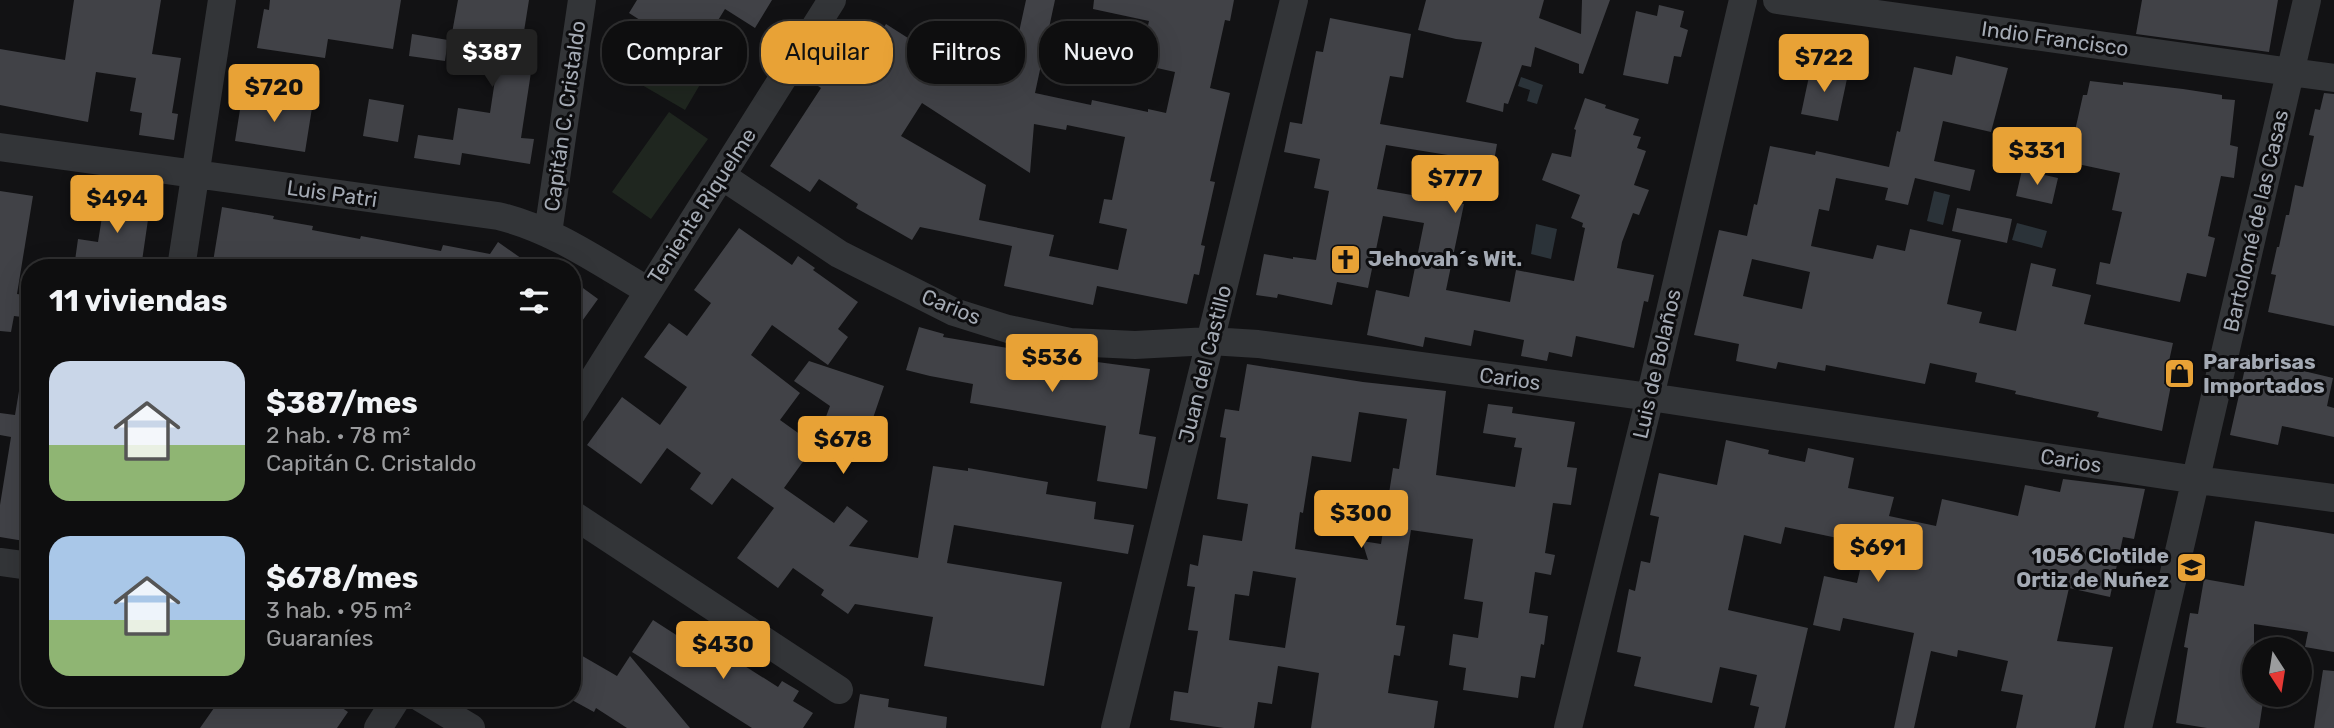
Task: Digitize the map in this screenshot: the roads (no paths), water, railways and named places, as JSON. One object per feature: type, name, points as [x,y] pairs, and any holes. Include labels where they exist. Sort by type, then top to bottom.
[{"type":"street","points":[[182,259],[222,0]]},
{"type":"street","name":"Capitán C. Cristaldo","points":[[548,233],[582,0]]},
{"type":"street","name":"Teniente Riquelme","points":[[581,398],[832,0]]},
{"type":"street","name":"Juan del Castillo","points":[[1115,728],[1294,0]]},
{"type":"street","name":"Luis de Bolaños","points":[[1568,728],[1650,397],[1743,0]]},
{"type":"street","name":"Indio Francisco","points":[[1777,0],[2334,78]]},
{"type":"street","name":"Bartolomé de las Casas","points":[[2138,728],[2307,0]]},
{"type":"street","name":"Luis Patri","points":[[0,147],[498,216],[523,222],[548,233],[647,290]]},
{"type":"street","name":"Carios","points":[[722,176],[839,254],[954,312],[1008,329],[1070,342],[1135,345],[1210,341],[1258,344],[1650,397],[2197,480],[2334,498]]},
{"type":"street","points":[[581,520],[839,690]]},
{"type":"street","points":[[0,562],[21,565]]},
{"type":"street","points":[[378,728],[391,707]]},
{"type":"street","points":[[436,707],[471,728]]},
{"type":"place","name":"Jehovah´s Wit.","points":[[1345,259]]},
{"type":"place","name":"Parabrisas Importados","points":[[2180,374]]},
{"type":"place","name":"1056 Clotilde Ortiz de Nuñez","points":[[2192,568]]}]
